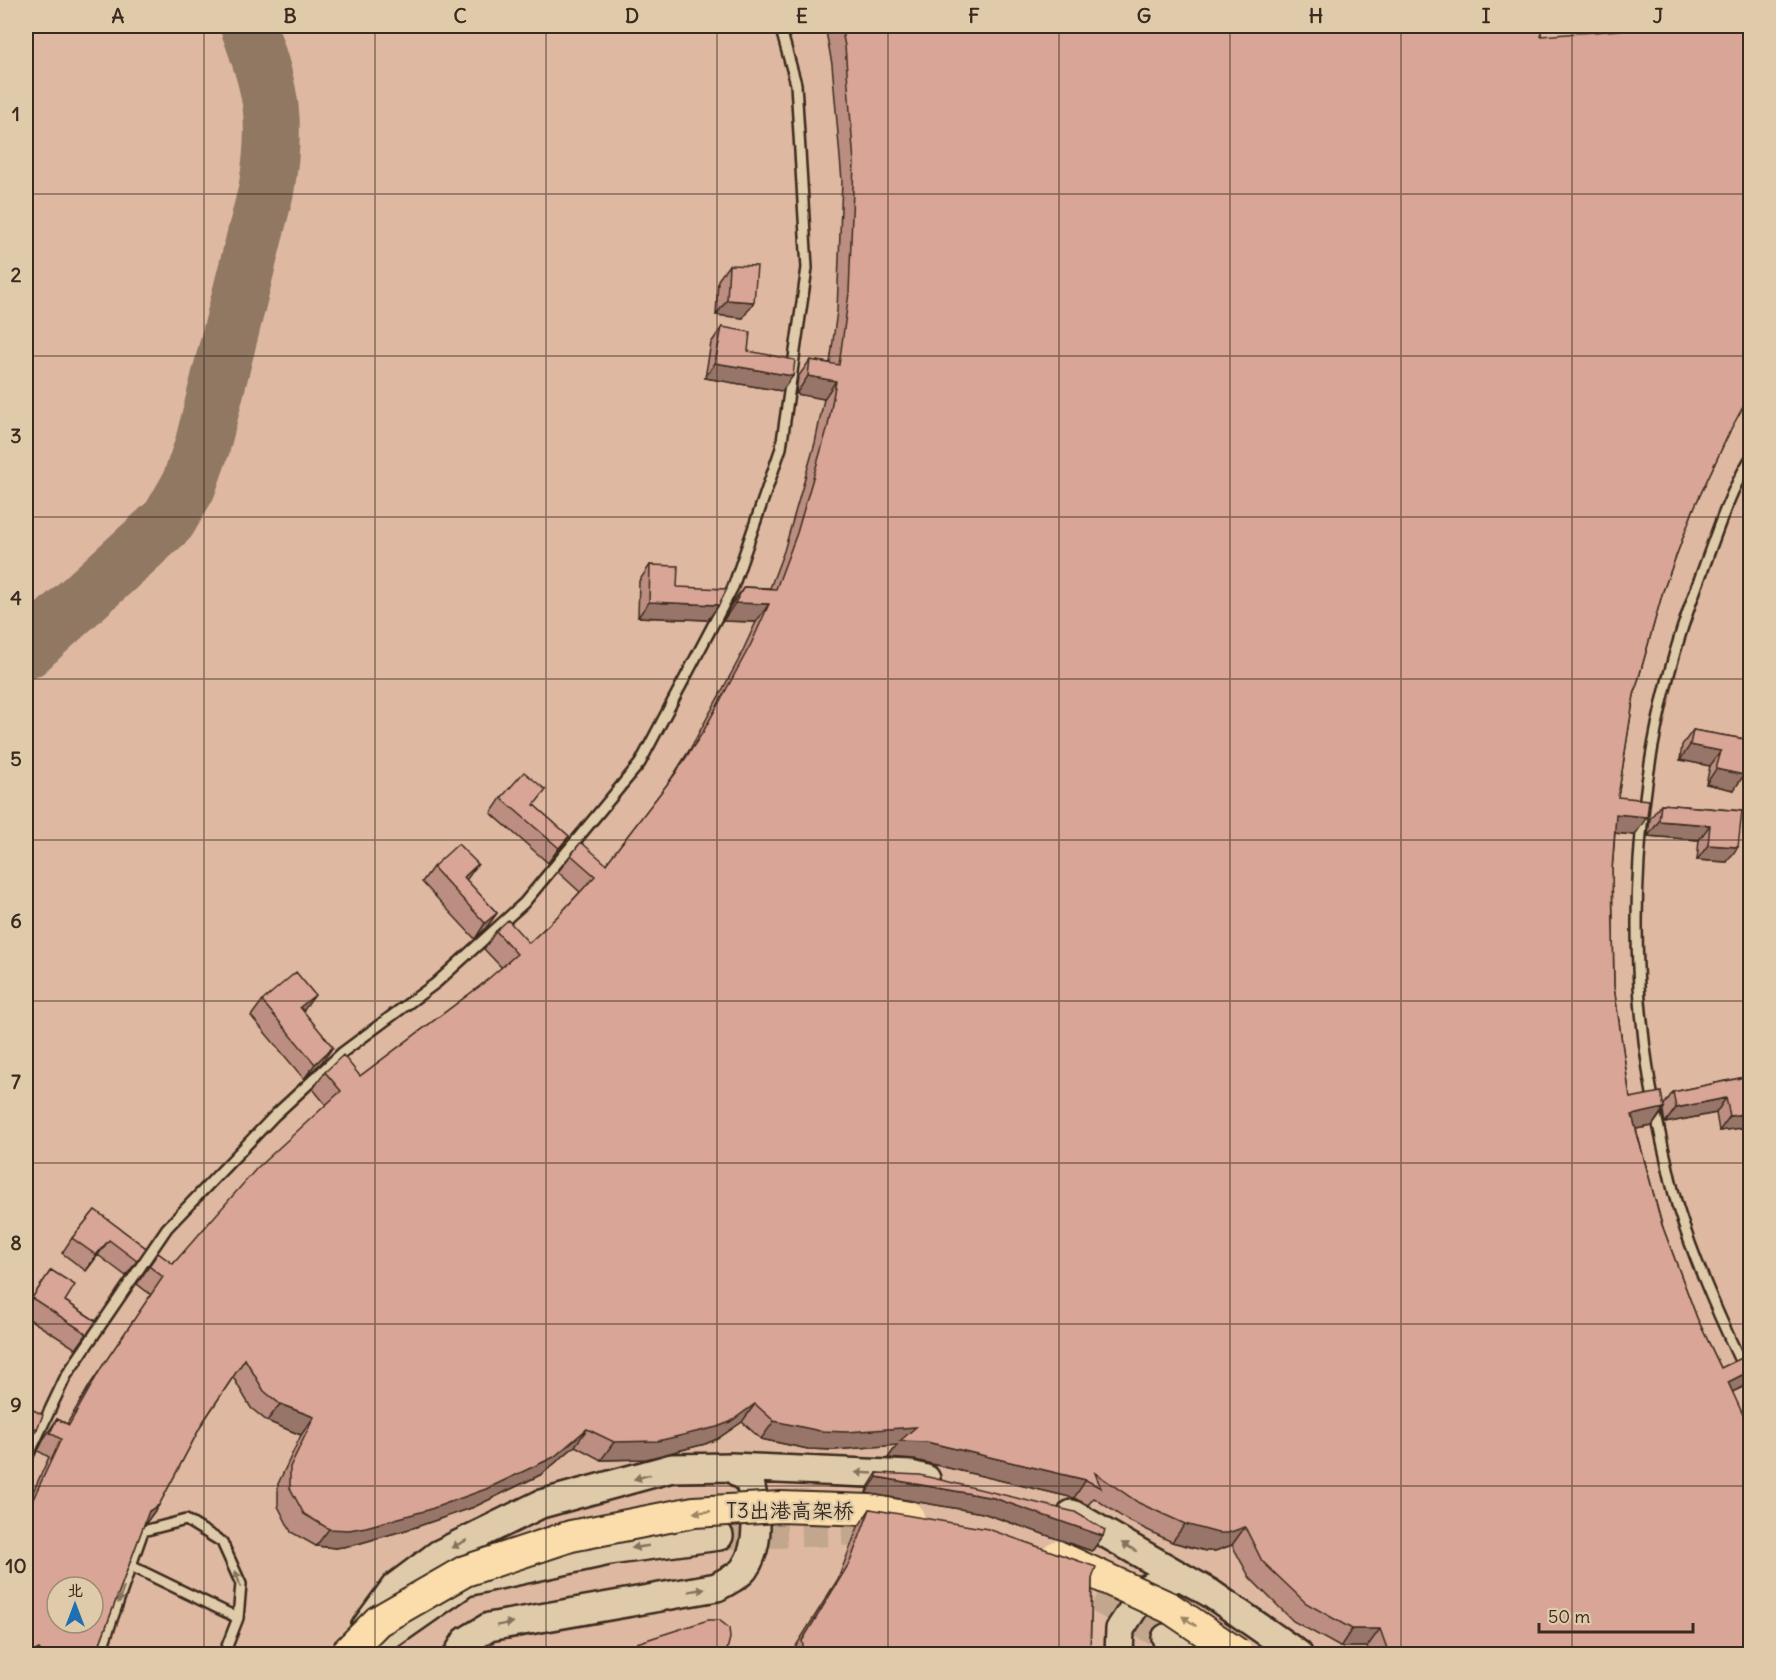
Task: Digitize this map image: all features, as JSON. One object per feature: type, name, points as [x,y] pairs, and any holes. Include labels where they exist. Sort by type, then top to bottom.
[{"type":"main road","points":[[356,1654],[395,1587],[439,1554],[541,1504],[672,1468],[731,1467],[911,1475],[945,1483]]},
{"type":"main road","points":[[458,1654],[466,1641],[489,1627],[717,1587],[744,1571],[754,1549],[756,1514],[750,1482],[731,1467]]},
{"type":"main road","name":"T3出港高架桥","points":[[356,1654],[378,1621],[465,1571],[571,1536],[694,1512],[780,1507],[870,1510],[936,1522]]},
{"type":"main road","points":[[1047,1507],[1070,1513],[1210,1593],[1298,1654]]},
{"type":"main road","points":[[356,1654],[465,1582],[609,1551],[719,1536]]},
{"type":"main road","points":[[1034,1548],[1076,1563],[1170,1608],[1238,1654]]},
{"type":"main road","points":[[1119,1654],[1120,1629],[1147,1588],[1180,1576]]},
{"type":"main road","points":[[1166,1638],[1187,1654]]},
{"type":"lane","points":[[26,1460],[66,1376],[167,1228],[275,1115],[343,1052],[436,983],[524,903],[640,763],[657,732],[733,587],[781,448],[807,268],[796,84],[780,26]]},
{"type":"lane","points":[[1750,459],[1735,484],[1683,625],[1657,722],[1638,860],[1637,986],[1649,1089],[1677,1206],[1709,1295],[1750,1382]]},
{"type":"lane","points":[[116,1654],[101,1651],[142,1531],[186,1520],[222,1542],[241,1584],[238,1618],[224,1654]]},
{"type":"lane","points":[[131,1566],[238,1618]]},
{"type":"shaded area","points":[[26,26],[1750,26],[1750,1654],[26,1654]]},
{"type":"building","points":[[841,26],[1430,26],[1504,34],[1505,26],[1541,26],[1541,36],[1651,26],[1750,26],[1750,394],[1694,508],[1663,591],[1634,695],[1618,797],[1649,800],[1647,817],[1616,814],[1612,870],[1614,987],[1630,1098],[1661,1092],[1664,1108],[1632,1115],[1662,1225],[1697,1318],[1721,1368],[1750,1354],[1750,1371],[1728,1382],[1750,1428],[1750,1654],[1389,1654],[1380,1629],[1352,1629],[1306,1603],[1262,1561],[1245,1527],[1228,1533],[1218,1533],[1185,1524],[1139,1503],[1095,1473],[1101,1488],[1086,1480],[927,1442],[900,1441],[916,1427],[847,1432],[820,1431],[774,1421],[755,1404],[730,1422],[717,1427],[658,1441],[614,1442],[587,1429],[554,1457],[486,1489],[428,1510],[366,1527],[349,1530],[329,1529],[304,1514],[290,1488],[290,1467],[314,1417],[280,1404],[264,1391],[245,1359],[203,1422],[159,1505],[149,1511],[105,1630],[105,1575],[45,1575],[45,1635],[103,1635],[96,1654],[43,1654],[39,1649],[26,1654],[26,1508],[28,1510],[61,1439],[50,1433],[57,1419],[69,1425],[103,1365],[163,1277],[149,1266],[158,1253],[173,1264],[257,1168],[341,1091],[325,1072],[343,1055],[360,1076],[480,986],[517,954],[496,931],[508,920],[529,943],[560,914],[595,876],[571,855],[581,842],[606,864],[675,774],[703,732],[751,644],[769,604],[735,603],[744,587],[776,589],[797,533],[828,426],[836,381],[808,376],[810,360],[839,365],[849,293],[854,163],[845,46]]},
{"type":"building","points":[[729,265],[757,266],[754,302],[727,300]]},
{"type":"building","points":[[722,327],[750,332],[748,351],[795,360],[793,376],[715,363]]},
{"type":"building","points":[[650,565],[678,566],[677,587],[727,589],[719,605],[649,602]]},
{"type":"building","points":[[1693,730],[1750,740],[1744,775],[1716,769],[1721,751],[1690,745]]},
{"type":"building","points":[[524,772],[546,790],[534,805],[569,836],[559,848],[501,798]]},
{"type":"building","points":[[1661,804],[1742,811],[1738,847],[1708,845],[1710,825],[1659,821]]},
{"type":"building","points":[[458,844],[478,864],[464,877],[497,913],[485,923],[433,867]]},
{"type":"building","points":[[296,972],[315,995],[300,1007],[333,1047],[315,1064],[262,1001]]},
{"type":"building","points":[[1750,1076],[1750,1113],[1730,1116],[1726,1098],[1676,1108],[1673,1092]]},
{"type":"building","points":[[95,1210],[146,1248],[137,1261],[109,1240],[96,1255],[72,1238]]},
{"type":"building","points":[[51,1270],[75,1285],[65,1301],[96,1321],[87,1334],[32,1298]]},
{"type":"building","points":[[26,1406],[43,1415],[37,1429],[26,1424]]},
{"type":"building","points":[[877,1473],[920,1475],[1075,1512],[1105,1530],[1103,1536],[994,1498],[877,1477]]},
{"type":"building","points":[[870,1509],[988,1529],[1096,1567],[1092,1579],[1090,1654],[805,1654],[802,1641],[850,1562]]},
{"type":"building","points":[[708,1620],[719,1620],[729,1628],[730,1638],[726,1654],[629,1654],[637,1643]]},
{"type":"taxiway","points":[[26,651],[169,520],[188,487],[202,447],[270,167],[272,145],[270,107],[263,69],[248,26]]},
{"type":"tunnel","points":[[719,1536],[851,1532],[892,1538]]},
{"type":"tunnel","points":[[1060,1578],[1166,1638]]}]
